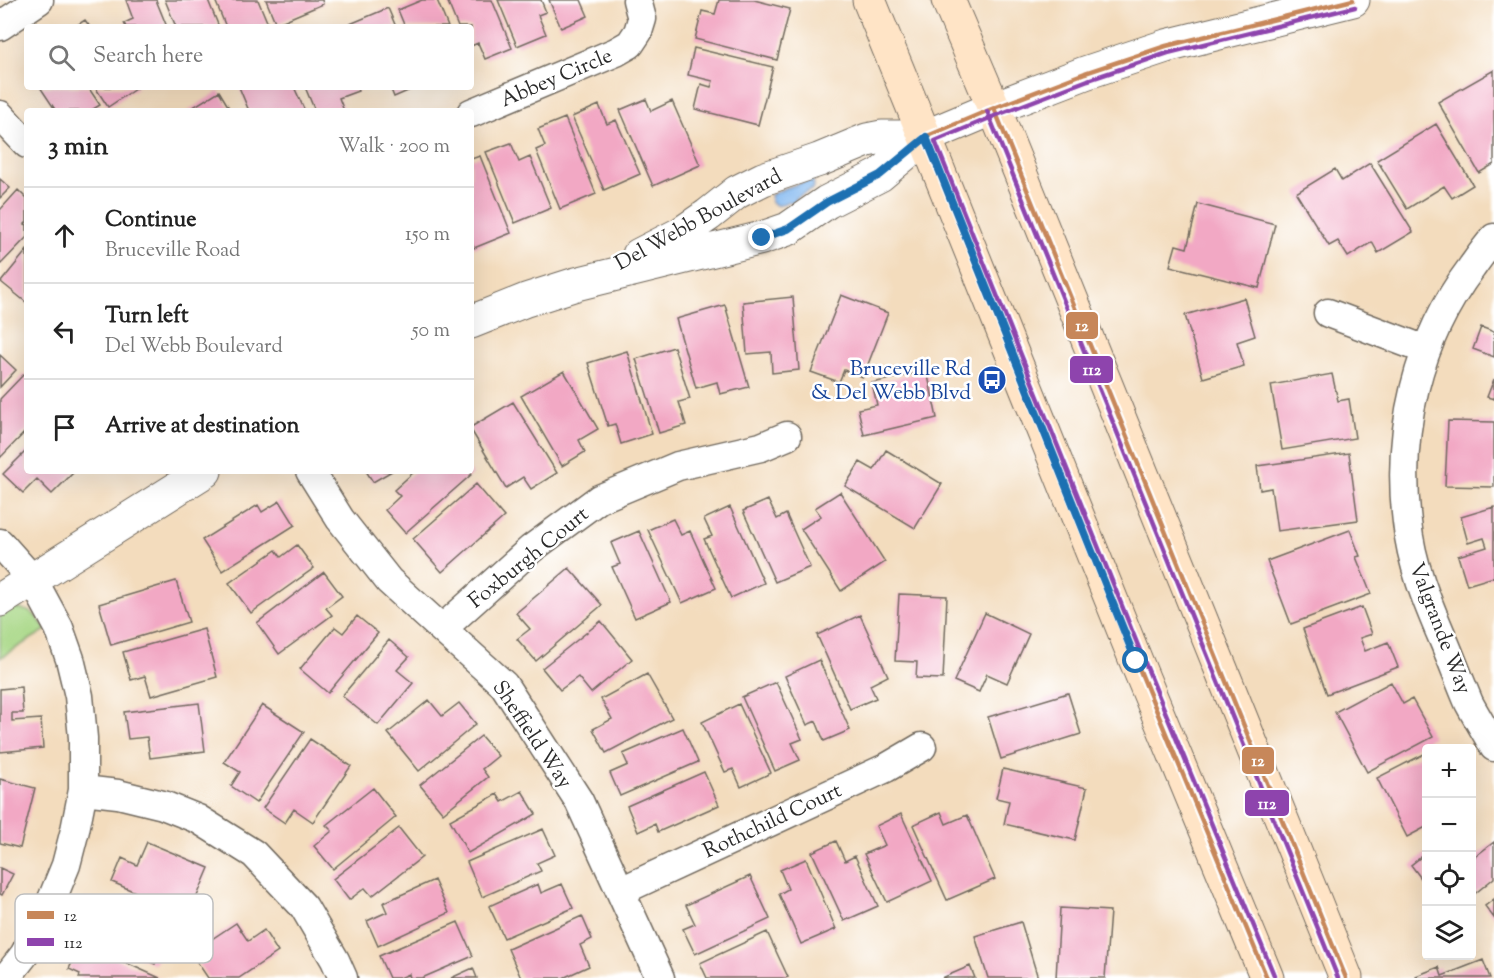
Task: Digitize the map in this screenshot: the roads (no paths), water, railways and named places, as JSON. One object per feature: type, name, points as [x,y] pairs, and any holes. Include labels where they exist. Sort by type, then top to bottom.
[{"type":"main road","points":[[869,0],[1267,978]]},
{"type":"main road","points":[[948,0],[994,108],[1346,978]]},
{"type":"street","points":[[0,26],[39,0]]},
{"type":"street","name":"Abbey Circle","points":[[474,113],[630,44],[638,32],[642,19],[637,0]]},
{"type":"street","name":"Del Webb Boulevard","points":[[474,321],[526,300],[576,284],[762,238],[788,229],[827,202],[880,175],[926,137],[1085,73],[1166,46],[1353,0]]},
{"type":"street","points":[[0,115],[24,141]]},
{"type":"street","name":"Del Webb Boulevard","points":[[576,284],[682,233],[738,192],[763,179],[819,160],[867,140],[882,137],[926,137]]},
{"type":"street","name":"Valgrande Way","points":[[1494,238],[1457,287],[1426,350],[1415,384],[1408,418],[1403,470],[1407,523],[1418,574],[1469,702],[1494,747]]},
{"type":"street","points":[[1328,314],[1426,350]]},
{"type":"street","name":"Foxburgh Court","points":[[442,629],[531,549],[599,499],[678,466],[761,447],[787,436]]},
{"type":"street","points":[[0,600],[200,474]]},
{"type":"street","name":"Sheffield Way","points":[[312,474],[340,519],[389,581],[504,685],[579,801],[660,978]]},
{"type":"street","points":[[0,543],[33,580],[59,628],[70,659],[79,696],[83,789],[66,865],[54,894]]},
{"type":"street","name":"Rothchild Court","points":[[621,891],[886,768],[922,747]]},
{"type":"street","points":[[83,789],[118,794],[163,805],[198,819],[254,854],[304,907],[343,978]]},
{"type":"street","points":[[6,978],[18,963]]},
{"type":"water","points":[[812,179],[813,189],[795,198],[795,202],[789,201],[778,206],[771,202],[771,195]]},
{"type":"place","name":"Bruceville Rd & Del Webb Blvd","points":[[992,380]]}]
